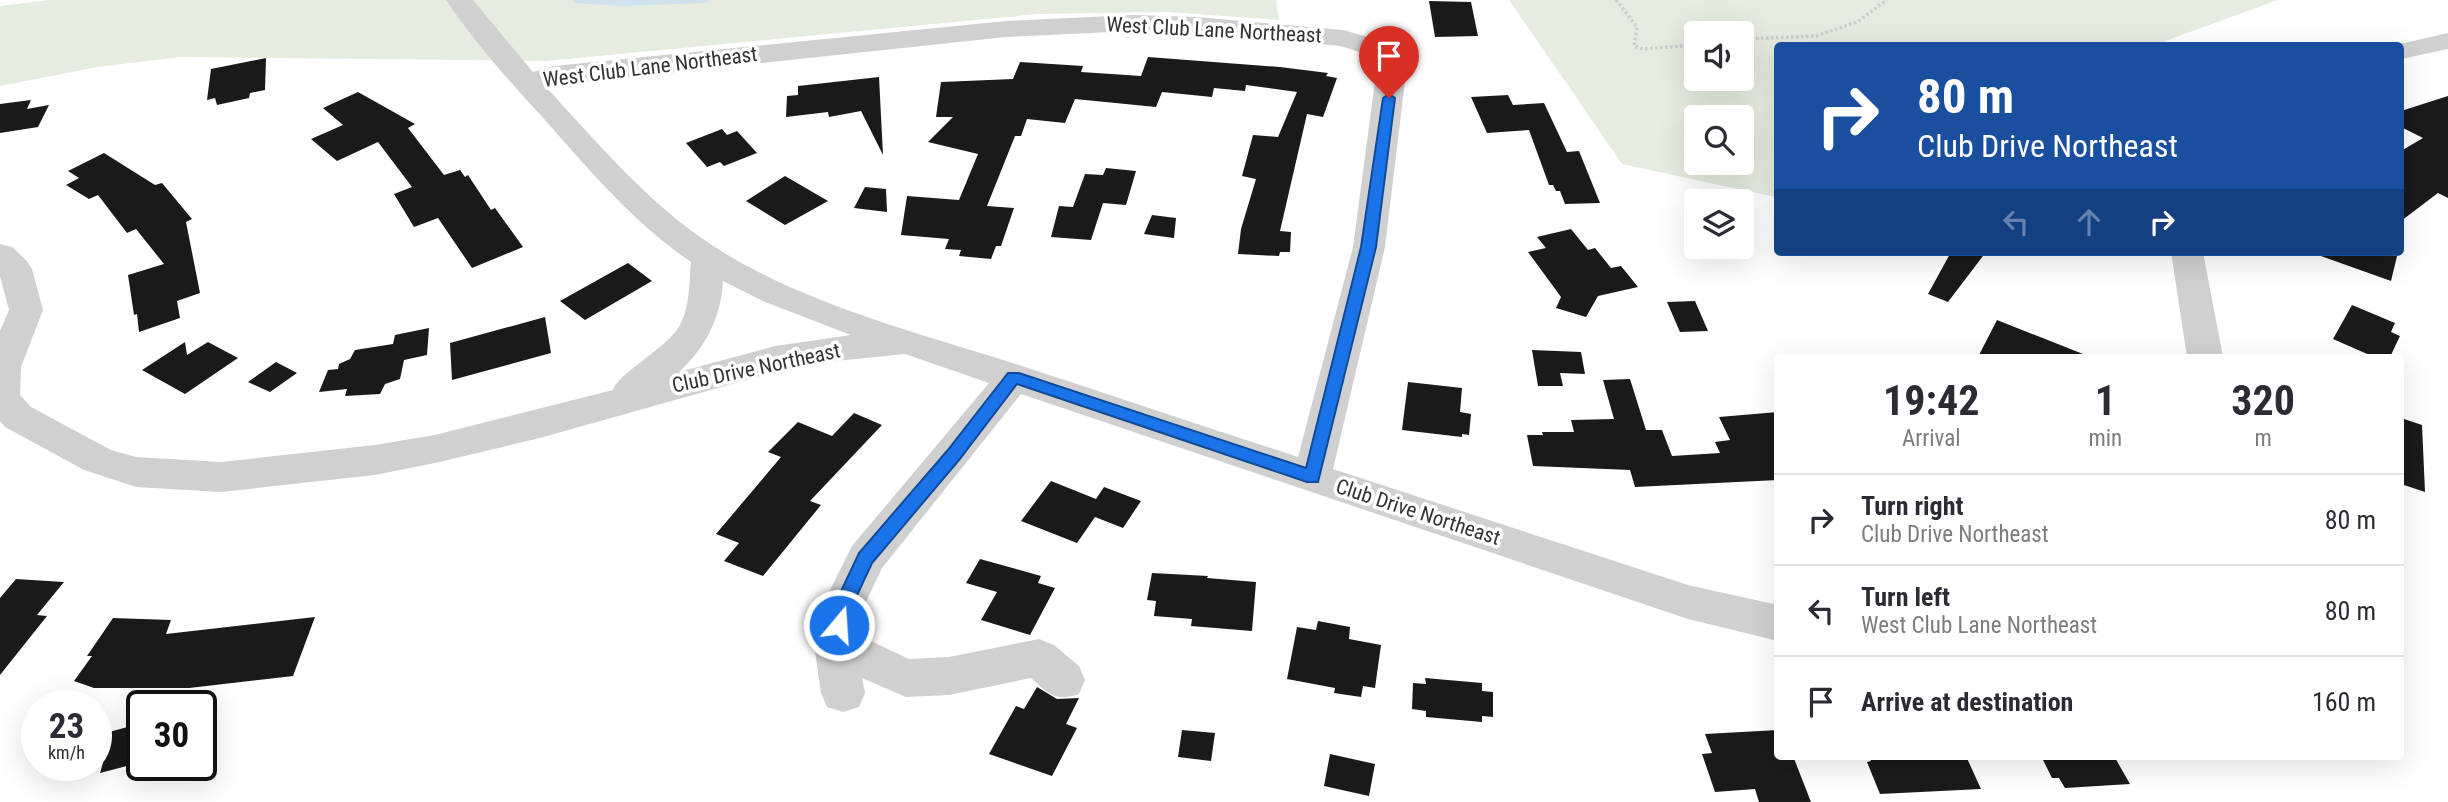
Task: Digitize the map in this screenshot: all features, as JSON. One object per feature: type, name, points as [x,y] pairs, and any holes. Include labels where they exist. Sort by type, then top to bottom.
[{"type":"street","points":[[459,0],[527,82],[619,185],[649,213],[708,258],[790,300],[906,342]]},
{"type":"street","name":"West Club Lane Northeast","points":[[527,82],[554,75],[1069,24],[1197,25],[1343,38],[1376,48],[1385,55],[1392,73],[1368,247],[1312,477]]},
{"type":"street","points":[[2404,51],[2443,46]]},
{"type":"street","name":"Club Drive Northeast","points":[[0,255],[15,269],[26,310],[3,367],[1,398],[18,417],[98,460],[136,472],[186,477],[293,471],[375,460],[496,435],[775,359],[906,342],[1688,602],[1774,622]]},
{"type":"street","points":[[2188,256],[2204,354]]},
{"type":"street","points":[[578,412],[640,383],[668,363],[685,345],[703,309],[708,258]]},
{"type":"street","points":[[843,693],[835,644],[843,606],[866,558],[953,455],[1014,377]]},
{"type":"street","points":[[835,644],[906,678],[949,676],[1039,658],[1063,680]]},
{"type":"path","points":[[1616,0],[1620,9],[1637,27],[1633,38],[1634,46],[1643,50],[1684,46]]},
{"type":"path","points":[[1754,38],[1816,36],[1857,22],[1887,0]]},
{"type":"shaded area","points":[[49,0],[1276,0],[1279,20],[1168,12],[1038,14],[546,61],[182,57],[97,67],[0,86],[0,6]]},
{"type":"shaded area","points":[[1509,0],[2278,0],[2162,42],[1774,42],[1774,197],[1754,192],[1754,189],[1738,189],[1622,164]]},
{"type":"building","points":[[1429,1],[1471,2],[1478,36],[1435,37]]},
{"type":"building","points":[[1148,57],[1280,67],[1328,73],[1326,76],[1337,78],[1323,117],[1307,114],[1280,231],[1291,232],[1290,252],[1280,252],[1279,256],[1238,254],[1241,229],[1256,179],[1242,176],[1253,135],[1278,137],[1297,92],[1246,85],[1245,91],[1214,88],[1212,97],[1162,92],[1156,107],[1075,99],[1065,123],[1027,119],[1021,136],[1015,136],[987,206],[1014,208],[1001,246],[996,246],[991,259],[959,256],[961,250],[945,249],[949,239],[901,235],[907,196],[959,200],[978,154],[928,142],[953,117],[936,117],[941,82],[1013,79],[1020,62],[1083,66],[1081,72],[1141,76]]},
{"type":"building","points":[[266,58],[265,90],[250,93],[249,98],[217,105],[215,98],[207,100],[211,69]]},
{"type":"building","points":[[879,77],[883,155],[861,111],[829,117],[828,112],[786,117],[787,96],[798,95],[798,86]]},
{"type":"building","points":[[358,92],[415,124],[408,128],[444,175],[460,170],[465,177],[468,175],[491,210],[495,208],[523,247],[472,268],[438,218],[414,227],[394,194],[412,187],[378,142],[337,161],[311,139],[343,125],[323,108]]},
{"type":"building","points":[[1508,95],[1513,105],[1544,103],[1567,152],[1579,151],[1600,203],[1565,204],[1560,191],[1549,185],[1529,130],[1487,133],[1471,97]]},
{"type":"building","points":[[2448,96],[2448,198],[2438,193],[2404,219],[2404,149],[2423,138],[2404,128],[2404,110]]},
{"type":"building","points":[[31,100],[27,109],[49,105],[38,127],[0,133],[0,104]]},
{"type":"building","points":[[722,129],[727,135],[737,131],[757,153],[724,166],[720,162],[707,167],[686,143]]},
{"type":"building","points":[[104,153],[155,185],[162,183],[192,219],[186,222],[200,293],[177,301],[180,318],[139,332],[128,275],[164,264],[136,229],[127,233],[98,195],[89,199],[66,185],[79,178],[68,171]]},
{"type":"building","points":[[1106,168],[1136,171],[1126,205],[1103,203],[1091,240],[1051,237],[1059,206],[1073,207],[1085,174],[1103,175]]},
{"type":"building","points":[[785,176],[828,201],[785,225],[746,201]]},
{"type":"building","points":[[865,187],[886,189],[887,212],[854,208]]},
{"type":"building","points":[[1152,215],[1176,218],[1174,238],[1144,234]]},
{"type":"building","points":[[1571,229],[1588,250],[1595,248],[1611,268],[1621,266],[1638,287],[1598,296],[1586,317],[1556,308],[1561,297],[1528,252],[1546,248],[1537,237]]},
{"type":"building","points":[[1949,256],[1983,256],[1948,302],[1928,294]]},
{"type":"building","points":[[2321,256],[2397,256],[2391,281]]},
{"type":"building","points":[[628,263],[652,281],[585,320],[560,301]]},
{"type":"building","points":[[1695,301],[1708,331],[1680,332],[1667,302]]},
{"type":"building","points":[[2352,305],[2395,323],[2391,332],[2400,336],[2391,354],[2367,354],[2333,339]]},
{"type":"building","points":[[545,317],[551,353],[452,380],[450,343]]},
{"type":"building","points":[[1997,320],[2083,354],[1980,354]]},
{"type":"building","points":[[429,328],[427,355],[404,360],[400,379],[385,384],[380,394],[345,396],[347,389],[319,392],[328,370],[338,369],[339,364],[350,359],[355,350],[393,344],[395,335]]},
{"type":"building","points":[[185,342],[187,355],[208,342],[238,358],[185,394],[142,370]]},
{"type":"building","points":[[1532,350],[1581,352],[1585,374],[1560,373],[1563,386],[1538,386]]},
{"type":"building","points":[[276,362],[297,373],[270,392],[248,382]]},
{"type":"building","points":[[1630,379],[1646,430],[1662,430],[1672,456],[1720,453],[1715,442],[1730,440],[1719,417],[1774,412],[1774,480],[1635,487],[1630,470],[1533,466],[1527,435],[1574,432],[1571,420],[1614,419],[1603,380]]},
{"type":"building","points":[[1408,382],[1462,388],[1460,412],[1471,414],[1469,435],[1462,434],[1462,437],[1402,430]]},
{"type":"building","points":[[854,413],[882,425],[810,501],[821,505],[763,576],[724,561],[739,543],[716,534],[781,457],[768,452],[798,422],[832,436]]},
{"type":"building","points":[[2404,419],[2422,425],[2425,492],[2404,485]]},
{"type":"building","points":[[1051,481],[1096,499],[1104,487],[1141,501],[1123,528],[1095,517],[1077,543],[1021,521]]},
{"type":"building","points":[[980,559],[1041,576],[1038,583],[1055,588],[1030,635],[981,620],[997,592],[966,583]]},
{"type":"building","points":[[1152,573],[1256,582],[1252,631],[1191,626],[1192,619],[1154,616],[1156,601],[1147,600]]},
{"type":"building","points":[[16,579],[64,582],[37,615],[47,616],[0,675],[0,598]]},
{"type":"building","points":[[315,617],[293,676],[189,688],[94,688],[74,681],[92,656],[87,656],[113,618],[171,620],[166,634]]},
{"type":"building","points":[[1318,621],[1350,627],[1349,639],[1381,645],[1375,688],[1363,686],[1361,697],[1334,693],[1335,688],[1287,679],[1297,627],[1316,630]]},
{"type":"building","points":[[1425,678],[1482,683],[1482,691],[1493,692],[1493,717],[1482,716],[1482,722],[1426,717],[1426,711],[1412,709],[1413,683],[1426,684]]},
{"type":"building","points":[[1037,687],[1057,699],[1079,698],[1066,724],[1077,728],[1052,776],[989,754],[1016,706],[1024,709]]},
{"type":"building","points":[[126,727],[126,766],[112,770],[112,731]]},
{"type":"building","points":[[1182,730],[1215,733],[1211,761],[1178,757]]},
{"type":"building","points":[[1774,730],[1774,760],[1795,760],[1811,802],[1759,802],[1755,789],[1715,792],[1702,754],[1712,753],[1705,734]]},
{"type":"building","points":[[1330,754],[1375,764],[1369,796],[1324,786]]},
{"type":"building","points":[[1968,760],[1981,789],[1880,794],[1867,762]]},
{"type":"building","points":[[2043,760],[2116,760],[2130,784],[2065,788],[2059,778],[2052,778]]},
{"type":"waterway","points":[[576,0],[620,3],[706,0]]},
{"type":"route","points":[[839,625],[843,606],[866,558],[953,455],[1014,377],[1312,477],[1368,247],[1389,98]]}]
